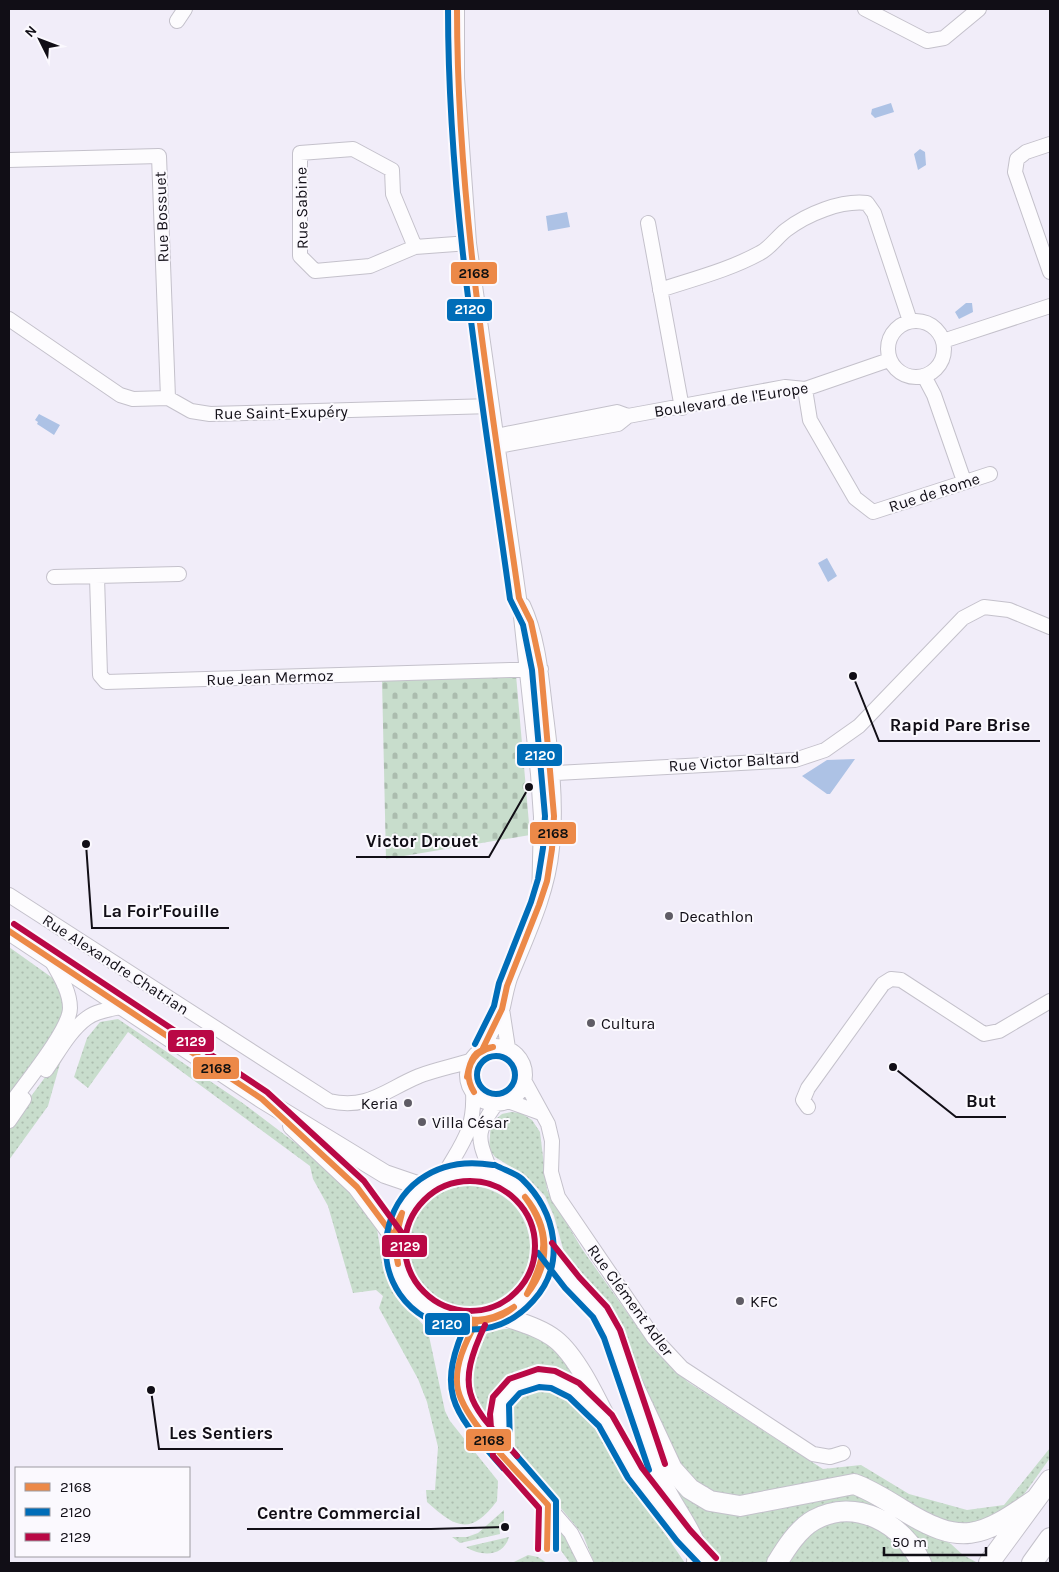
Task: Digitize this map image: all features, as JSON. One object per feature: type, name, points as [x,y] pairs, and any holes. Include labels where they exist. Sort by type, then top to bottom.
[{"type":"highway","points":[[625,1368],[672,1469],[690,1489],[710,1501],[740,1506],[854,1484],[868,1489],[926,1524],[950,1534],[976,1534],[1043,1500]]},
{"type":"highway","points":[[1006,1563],[1043,1500],[1050,1480]]},
{"type":"highway","points":[[988,1563],[1043,1500]]},
{"type":"highway","points":[[777,1563],[789,1543],[813,1520],[841,1511],[867,1514],[891,1525],[916,1552],[921,1563]]},
{"type":"highway","points":[[1032,1563],[1050,1538]]},
{"type":"main road","points":[[9,930],[262,1099],[385,1174],[422,1187]]},
{"type":"main road","points":[[262,1099],[357,1187],[395,1238]]},
{"type":"main road","points":[[468,1170],[491,1173],[518,1187],[531,1201],[544,1228],[545,1248],[541,1272],[532,1288],[520,1302],[500,1315],[477,1321],[452,1319],[439,1315],[417,1300],[408,1290],[399,1272],[394,1252],[395,1238],[403,1210],[422,1187],[444,1174],[468,1170]]},
{"type":"main road","points":[[545,1248],[572,1283],[600,1312],[625,1368],[653,1458],[670,1496],[692,1531],[701,1558]]},
{"type":"main road","points":[[500,1315],[545,1332],[556,1340],[581,1372],[635,1473],[701,1558]]},
{"type":"street","points":[[177,21],[185,9]]},
{"type":"street","points":[[457,9],[457,78],[469,243],[519,598],[525,670],[545,773]]},
{"type":"street","points":[[865,9],[927,41],[944,38],[979,9]]},
{"type":"street","points":[[1050,144],[1026,152],[1016,159],[1015,172],[1050,272]]},
{"type":"street","name":"Rue Sabine","points":[[415,247],[393,194],[392,170],[353,149],[300,153],[300,256],[315,271],[370,266],[415,247],[469,243]]},
{"type":"street","name":"Rue Bossuet","points":[[9,160],[159,156],[168,398]]},
{"type":"street","points":[[660,290],[738,264],[763,252],[785,231],[805,217],[854,202],[867,204],[874,214],[910,322]]},
{"type":"street","points":[[648,223],[682,408]]},
{"type":"street","points":[[943,341],[1050,306]]},
{"type":"street","points":[[9,319],[120,395],[133,399],[168,398]]},
{"type":"street","points":[[910,322],[927,323],[939,334],[943,341],[944,350],[938,366],[924,376],[908,376],[894,367],[889,360],[888,343],[891,336],[896,329],[910,322]]},
{"type":"street","name":"Boulevard de l'Europe","points":[[497,441],[618,424],[628,416],[682,408],[785,387],[805,389],[889,360]]},
{"type":"street","points":[[924,376],[934,395],[964,481]]},
{"type":"street","name":"Rue de Rome","points":[[805,389],[810,420],[855,498],[873,512],[990,474]]},
{"type":"street","name":"Rue Saint-Exupéry","points":[[168,398],[191,411],[210,414],[492,406]]},
{"type":"street","points":[[54,577],[179,574]]},
{"type":"street","name":"Rue Jean Mermoz","points":[[97,577],[100,674],[106,682],[541,669]]},
{"type":"street","points":[[444,1174],[468,1135],[474,1114],[470,1086],[470,1061],[483,1048],[502,1009],[508,986],[539,904],[541,817],[545,773],[541,669],[530,622],[519,598]]},
{"type":"street","name":"Rue Victor Baltard","points":[[545,773],[795,760],[824,750],[859,726],[964,618],[984,607],[1009,610],[1050,626]]},
{"type":"street","name":"Rue Alexandre Chatrian","points":[[9,895],[329,1101],[346,1105],[369,1101],[419,1076],[470,1061]]},
{"type":"street","points":[[9,1106],[62,1031],[69,1017],[68,992],[50,957]]},
{"type":"street","points":[[808,1108],[803,1100],[808,1088],[882,984],[891,979],[901,980],[984,1034],[1000,1031],[1050,1001]]},
{"type":"street","points":[[9,1121],[71,1036],[88,1018],[102,1011],[125,1006]]},
{"type":"street","points":[[502,1009],[508,1048]]},
{"type":"street","points":[[483,1048],[500,1046],[508,1048],[522,1062],[524,1082],[519,1093],[502,1102],[484,1121],[478,1137],[491,1173]]},
{"type":"street","points":[[437,1071],[470,1086],[487,1102],[502,1102],[541,1113]]},
{"type":"street","name":"Rue Clément Adler","points":[[524,1082],[548,1124],[552,1141],[551,1172],[558,1197],[654,1338],[682,1368],[813,1454],[830,1457],[843,1453]]},
{"type":"street","points":[[477,1321],[463,1349],[459,1366],[458,1391],[461,1400],[501,1452],[571,1533],[586,1563]]},
{"type":"street","points":[[501,1452],[499,1414],[502,1401],[515,1385],[525,1380],[538,1378],[552,1379],[563,1384],[574,1390],[606,1421]]},
{"type":"green space","points":[[516,675],[530,835],[386,859],[382,680]]},
{"type":"green space","points":[[9,947],[61,984],[66,999],[64,1021],[9,1102]]},
{"type":"green space","points":[[118,1019],[244,1104],[306,1151],[364,1207],[377,1229],[384,1272],[394,1293],[426,1328],[445,1411],[450,1421],[498,1481],[497,1501],[479,1520],[470,1524],[454,1522],[427,1502],[426,1490],[435,1490],[438,1447],[427,1402],[418,1379],[379,1308],[383,1296],[376,1290],[353,1293],[328,1206],[313,1179],[310,1166],[128,1032],[88,1088],[74,1077],[87,1038],[100,1022]]},
{"type":"green space","points":[[63,1053],[48,1106],[9,1160],[9,1126]]},
{"type":"green space","points":[[511,1112],[521,1113],[532,1120],[540,1132],[547,1190],[582,1249],[653,1349],[688,1382],[823,1469],[861,1465],[909,1494],[967,1510],[1004,1505],[1050,1448],[1050,1458],[1012,1511],[988,1524],[938,1522],[863,1479],[731,1497],[706,1491],[673,1460],[611,1315],[597,1296],[576,1274],[565,1256],[554,1216],[545,1196],[526,1176],[495,1157],[489,1149],[491,1123],[502,1114]]},
{"type":"green space","points":[[469,1186],[481,1187],[492,1191],[503,1196],[512,1204],[520,1213],[525,1224],[529,1235],[529,1259],[525,1270],[520,1281],[512,1290],[503,1298],[492,1303],[481,1307],[469,1308],[457,1307],[446,1303],[435,1298],[426,1290],[418,1281],[413,1270],[409,1259],[408,1247],[409,1235],[413,1224],[418,1213],[426,1204],[435,1196],[446,1191],[457,1187]]},
{"type":"green space","points":[[505,1329],[521,1329],[553,1342],[582,1386],[579,1388],[559,1377],[544,1372],[536,1372],[519,1377],[508,1383],[492,1422],[489,1424],[474,1408],[469,1397],[465,1372],[467,1360],[471,1349],[483,1335]]},
{"type":"green space","points":[[552,1385],[573,1398],[585,1412],[628,1480],[685,1563],[594,1563],[583,1535],[509,1445],[504,1431],[507,1401],[523,1386]]},
{"type":"green space","points":[[670,1482],[714,1510],[840,1491],[865,1495],[951,1544],[963,1555],[978,1563],[925,1563],[922,1554],[839,1506],[770,1563],[720,1563],[678,1502]]},
{"type":"green space","points":[[504,1510],[504,1523],[499,1524],[500,1534],[460,1543],[452,1537],[467,1537],[478,1533]]},
{"type":"green space","points":[[850,1517],[892,1536],[912,1563],[782,1563],[806,1531]]},
{"type":"green space","points":[[552,1524],[566,1536],[578,1563],[570,1563],[557,1545],[554,1540]]},
{"type":"green space","points":[[509,1537],[502,1549],[496,1552],[478,1552],[466,1547]]},
{"type":"green space","points":[[528,1555],[538,1557],[547,1563],[512,1563]]},
{"type":"water","points":[[891,103],[894,112],[875,118],[871,114],[872,109]]},
{"type":"water","points":[[920,149],[925,152],[926,165],[918,170],[914,154]]},
{"type":"water","points":[[567,212],[570,227],[548,231],[546,216]]},
{"type":"water","points":[[966,303],[972,303],[973,312],[959,319],[955,312]]},
{"type":"water","points":[[39,414],[60,425],[54,435],[37,424],[38,422],[35,420]]},
{"type":"water","points":[[827,558],[837,576],[828,582],[818,563]]},
{"type":"water","points":[[855,759],[830,794],[827,794],[802,776],[827,760]]},
{"type":"transit line","name":"2120","points":[[448,9],[450,83],[460,231],[510,599],[523,625],[532,670],[545,816],[543,848],[538,879],[531,902],[499,983],[494,1006],[475,1044]]},
{"type":"transit line","name":"2168","points":[[457,9],[459,83],[469,231],[487,378],[519,598],[531,622],[541,669],[554,816],[552,849],[547,881],[507,986],[502,1009],[483,1048]]},
{"type":"transit line","name":"2129","points":[[14,924],[267,1092],[364,1181],[402,1233]]},
{"type":"transit line","name":"2168","points":[[9,931],[262,1099],[357,1187],[395,1238]]},
{"type":"transit line","name":"2168","points":[[467,1077],[474,1056],[481,1050],[493,1047]]},
{"type":"transit line","name":"2168","points":[[474,1092],[470,1085],[469,1077],[471,1064],[479,1053],[493,1047]]},
{"type":"transit line","name":"2120","points":[[496,1056],[510,1061],[515,1075],[510,1089],[496,1094],[482,1089],[477,1075],[482,1061],[496,1056]]},
{"type":"transit line","name":"2120","points":[[493,1165],[452,1165],[420,1180],[398,1204],[387,1234],[388,1265],[400,1294],[424,1317],[462,1329],[472,1330],[492,1327],[518,1315],[533,1301],[544,1286],[550,1271],[553,1255],[553,1238],[543,1207],[534,1192],[522,1179],[495,1165]]},
{"type":"transit line","name":"2129","points":[[470,1181],[483,1182],[495,1186],[516,1200],[530,1221],[534,1233],[535,1246],[534,1259],[530,1271],[516,1292],[495,1306],[483,1310],[470,1311],[457,1310],[445,1306],[424,1292],[410,1271],[406,1259],[405,1246],[406,1233],[410,1221],[424,1200],[445,1186],[457,1182],[470,1181]]},
{"type":"transit line","name":"2168","points":[[525,1197],[539,1220],[543,1232],[544,1245],[541,1270],[527,1294]]},
{"type":"transit line","name":"2168","points":[[525,1197],[539,1222],[543,1245],[539,1268],[527,1294]]},
{"type":"transit line","name":"2168","points":[[398,1264],[395,1238],[397,1225],[402,1213]]},
{"type":"transit line","name":"2168","points":[[398,1264],[395,1241],[402,1213]]},
{"type":"transit line","name":"2129","points":[[552,1243],[579,1277],[607,1307],[620,1330],[665,1464]]},
{"type":"transit line","name":"2120","points":[[538,1253],[565,1288],[593,1317],[604,1338],[649,1470]]},
{"type":"transit line","name":"2168","points":[[441,1316],[470,1320],[487,1319],[514,1307]]},
{"type":"transit line","name":"2168","points":[[441,1316],[469,1322],[489,1320],[506,1313],[514,1307]]},
{"type":"transit line","name":"2120","points":[[469,1317],[458,1343],[452,1364],[451,1383],[454,1399],[471,1431],[503,1468]]},
{"type":"transit line","name":"2168","points":[[477,1321],[459,1363],[457,1372],[458,1390],[463,1404],[472,1419],[511,1466],[548,1505],[547,1549]]},
{"type":"transit line","name":"2129","points":[[485,1325],[475,1348],[470,1367],[469,1383],[471,1396],[478,1410],[517,1456]]},
{"type":"transit line","name":"2129","points":[[538,1549],[539,1508],[493,1456],[490,1414],[493,1397],[509,1379],[538,1369],[555,1371],[579,1383],[612,1415],[642,1468],[690,1530],[716,1558]]},
{"type":"transit line","name":"2120","points":[[556,1549],[556,1501],[510,1448],[509,1405],[520,1393],[539,1387],[551,1388],[569,1397],[599,1426],[628,1478],[677,1541],[698,1563]]},
{"type":"place","name":"Rapid Pare Brise","points":[[853,676]]},
{"type":"place","name":"Victor Drouet","points":[[529,787]]},
{"type":"place","name":"La Foir'Fouille","points":[[86,844]]},
{"type":"place","name":"Decathlon","points":[[669,916]]},
{"type":"place","name":"Cultura","points":[[591,1023]]},
{"type":"place","name":"But","points":[[893,1067]]},
{"type":"place","name":"Keria","points":[[408,1103]]},
{"type":"place","name":"Villa César","points":[[422,1122]]},
{"type":"place","name":"KFC","points":[[740,1301]]},
{"type":"place","name":"Les Sentiers","points":[[151,1390]]},
{"type":"place","name":"Centre Commercial","points":[[505,1527]]}]
